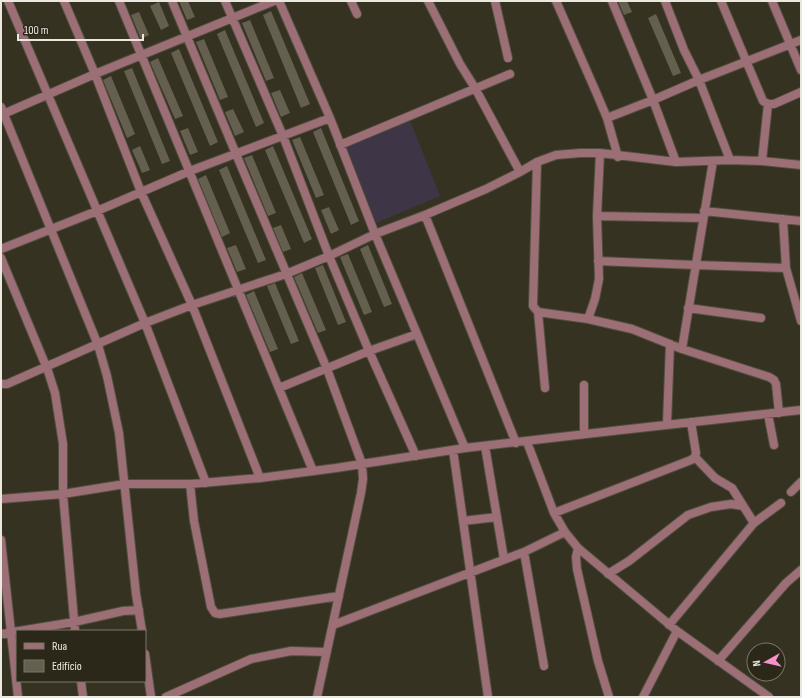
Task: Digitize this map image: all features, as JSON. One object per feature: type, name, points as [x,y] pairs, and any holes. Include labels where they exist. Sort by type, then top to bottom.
[{"type":"street","points":[[8,1],[145,324],[206,483]]},
{"type":"street","points":[[64,1],[141,192],[192,305],[260,478]]},
{"type":"street","points":[[119,1],[313,471]]},
{"type":"street","points":[[172,1],[327,369],[362,464],[363,479],[361,493],[317,697]]},
{"type":"street","points":[[225,1],[283,136],[329,256],[369,351],[416,456]]},
{"type":"street","points":[[142,630],[136,594],[125,484],[117,426],[107,376],[98,345],[2,112],[274,1]]},
{"type":"street","points":[[279,1],[330,118],[375,234],[465,448]]},
{"type":"street","points":[[351,1],[357,14]]},
{"type":"street","points":[[428,1],[460,64],[475,88],[520,172]]},
{"type":"street","points":[[496,1],[508,58]]},
{"type":"street","points":[[556,1],[607,118],[618,156]]},
{"type":"street","points":[[612,1],[653,100],[676,162]]},
{"type":"street","points":[[665,1],[681,44],[699,80],[730,160]]},
{"type":"street","points":[[721,1],[763,101],[768,104],[774,104],[801,92]]},
{"type":"street","points":[[772,1],[801,70]]},
{"type":"street","points":[[607,118],[801,40]]},
{"type":"street","points":[[340,145],[510,74]]},
{"type":"street","points":[[762,161],[768,104]]},
{"type":"street","points":[[1,249],[98,211],[190,171],[330,118]]},
{"type":"street","points":[[1,384],[7,384],[192,305],[286,274],[329,256],[375,234],[486,189],[536,162],[556,155],[580,153],[676,162],[730,160],[762,161],[801,165]]},
{"type":"street","points":[[588,319],[598,288],[597,216],[600,154]]},
{"type":"street","points":[[682,349],[713,161]]},
{"type":"street","points":[[536,162],[532,299],[533,306],[538,312],[545,388]]},
{"type":"street","points":[[597,216],[704,214],[801,221]]},
{"type":"street","points":[[425,215],[516,443]]},
{"type":"street","points":[[783,219],[786,268],[801,321]]},
{"type":"street","points":[[1,258],[47,367],[55,393],[63,444],[63,494],[75,630]]},
{"type":"street","points":[[598,261],[695,266],[786,268]]},
{"type":"street","points":[[688,308],[761,318]]},
{"type":"street","points":[[538,312],[588,319],[632,329],[682,349],[769,377],[774,380],[779,413]]},
{"type":"street","points":[[279,388],[369,351],[417,334]]},
{"type":"street","points":[[667,424],[670,344]]},
{"type":"street","points":[[584,385],[584,434]]},
{"type":"street","points":[[1,499],[63,494],[125,484],[190,484],[260,478],[465,448],[801,410]]},
{"type":"street","points":[[768,414],[774,445]]},
{"type":"street","points":[[554,513],[691,460],[696,453],[691,422]]},
{"type":"street","points":[[527,442],[554,513],[565,532],[578,548],[669,625],[769,697]]},
{"type":"street","points":[[485,446],[504,559]]},
{"type":"street","points":[[453,450],[488,697]]},
{"type":"street","points":[[694,457],[716,478],[732,488],[754,523]]},
{"type":"street","points":[[791,492],[801,482]]},
{"type":"street","points":[[190,484],[197,539],[211,607],[215,613],[220,614],[339,596]]},
{"type":"street","points":[[669,625],[754,523],[780,503]]},
{"type":"street","points":[[608,574],[629,561],[688,515],[711,507],[731,504],[744,506]]},
{"type":"street","points":[[463,521],[497,517]]},
{"type":"street","points":[[333,626],[524,552],[565,532]]},
{"type":"street","points":[[1,540],[16,675]]},
{"type":"street","points":[[578,548],[576,557],[577,569],[598,661],[609,697]]},
{"type":"street","points":[[524,552],[544,666]]},
{"type":"street","points":[[718,661],[786,583],[801,570]]},
{"type":"street","points":[[24,630],[74,622],[123,611],[139,610]]},
{"type":"street","points":[[1,634],[16,631]]},
{"type":"street","points":[[643,697],[677,631]]},
{"type":"street","points":[[166,697],[251,659],[290,651],[326,652]]},
{"type":"street","points":[[146,663],[150,697]]},
{"type":"street","points":[[17,682],[18,697]]},
{"type":"street","points":[[81,682],[83,697]]},
{"type":"shaded area","points":[[409,118],[440,196],[376,223],[345,145]]},
{"type":"building","points":[[179,1],[188,1],[195,17],[187,20]]},
{"type":"building","points":[[618,1],[627,1],[632,12],[624,15]]},
{"type":"building","points":[[159,2],[169,26],[161,30],[150,6]]},
{"type":"building","points":[[271,11],[310,104],[301,108],[263,15]]},
{"type":"building","points":[[139,12],[149,35],[141,39],[131,15]]},
{"type":"building","points":[[656,14],[681,73],[673,76],[648,18]]},
{"type":"building","points":[[250,20],[274,78],[266,81],[242,23]]},
{"type":"building","points":[[225,30],[264,123],[256,127],[217,34]]},
{"type":"building","points":[[204,39],[228,97],[220,100],[196,42]]},
{"type":"building","points":[[179,49],[218,142],[210,146],[171,53]]},
{"type":"building","points":[[158,58],[183,116],[175,119],[150,62]]},
{"type":"building","points":[[132,68],[170,161],[162,164],[124,71]]},
{"type":"building","points":[[111,76],[135,134],[127,138],[103,80]]},
{"type":"building","points":[[280,90],[290,113],[281,117],[271,93]]},
{"type":"building","points":[[233,109],[244,132],[235,136],[225,112]]},
{"type":"building","points":[[188,128],[198,152],[190,155],[180,131]]},
{"type":"building","points":[[321,128],[359,221],[351,225],[313,132]]},
{"type":"building","points":[[300,137],[324,195],[316,198],[292,140]]},
{"type":"building","points":[[140,146],[150,170],[142,173],[132,150]]},
{"type":"building","points":[[273,146],[312,239],[304,243],[265,150]]},
{"type":"building","points":[[252,155],[276,213],[268,216],[244,158]]},
{"type":"building","points":[[227,166],[266,260],[258,263],[219,170]]},
{"type":"building","points":[[206,175],[230,233],[222,237],[198,179]]},
{"type":"building","points":[[329,207],[339,230],[331,234],[321,210]]},
{"type":"building","points":[[281,225],[291,249],[283,252],[273,228]]},
{"type":"building","points":[[236,245],[246,269],[237,272],[227,248]]},
{"type":"building","points":[[368,245],[392,304],[384,307],[360,249]]},
{"type":"building","points":[[348,254],[372,312],[364,315],[340,257]]},
{"type":"building","points":[[323,265],[346,322],[338,325],[315,268]]},
{"type":"building","points":[[302,273],[326,330],[318,333],[294,277]]},
{"type":"building","points":[[275,283],[299,341],[291,344],[267,286]]},
{"type":"building","points":[[254,291],[278,349],[270,352],[246,295]]}]
